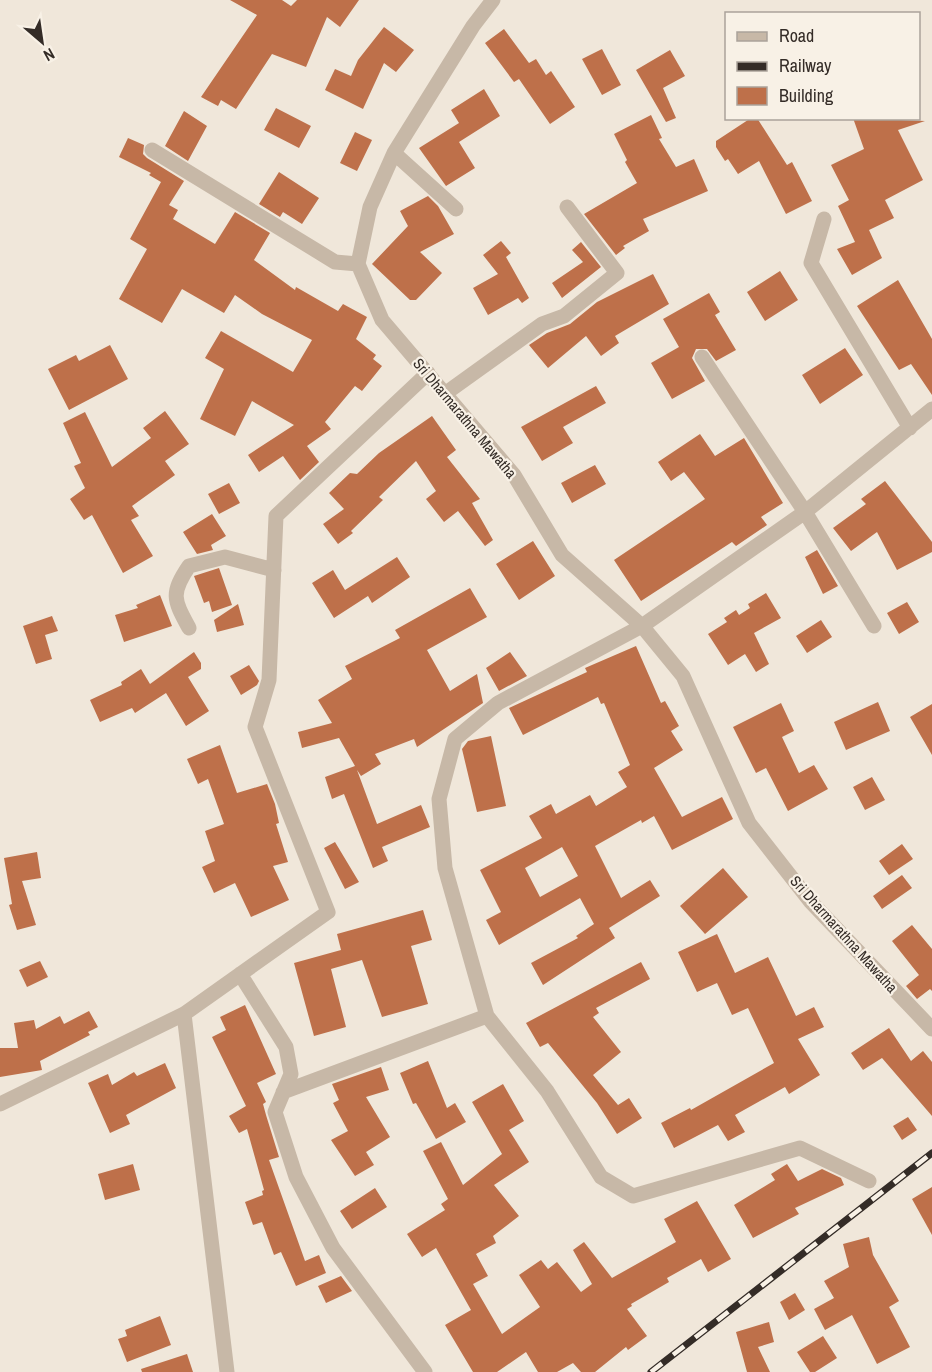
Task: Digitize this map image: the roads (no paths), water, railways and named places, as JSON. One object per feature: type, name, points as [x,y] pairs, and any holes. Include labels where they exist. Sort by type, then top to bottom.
[{"type":"street","points":[[152,150],[335,262],[358,264],[370,207],[393,153],[473,26],[493,0]]},
{"type":"street","points":[[393,153],[456,209]]},
{"type":"street","points":[[446,393],[542,324],[564,316],[617,273],[567,207]]},
{"type":"street","points":[[824,219],[811,263],[910,428]]},
{"type":"street","name":"Sri Dharmarathna Mawatha","points":[[358,264],[382,320],[514,475],[562,555],[642,626],[683,676],[749,823],[810,901],[932,1029]]},
{"type":"street","points":[[702,357],[805,513],[874,626]]},
{"type":"street","points":[[0,1104],[184,1014],[328,912],[255,727],[269,680],[276,516],[429,373]]},
{"type":"street","points":[[868,1181],[800,1148],[633,1196],[602,1177],[547,1091],[487,1016],[445,868],[439,799],[455,739],[498,703],[642,626],[805,513],[932,409]]},
{"type":"street","points":[[189,628],[175,602],[179,581],[189,566],[225,557],[274,570]]},
{"type":"street","points":[[240,974],[286,1047],[291,1074],[276,1112],[296,1177],[333,1248],[425,1372]]},
{"type":"street","points":[[184,1014],[226,1372]]},
{"type":"street","points":[[283,1092],[487,1016]]},
{"type":"railway","points":[[651,1372],[932,1153]]}]
